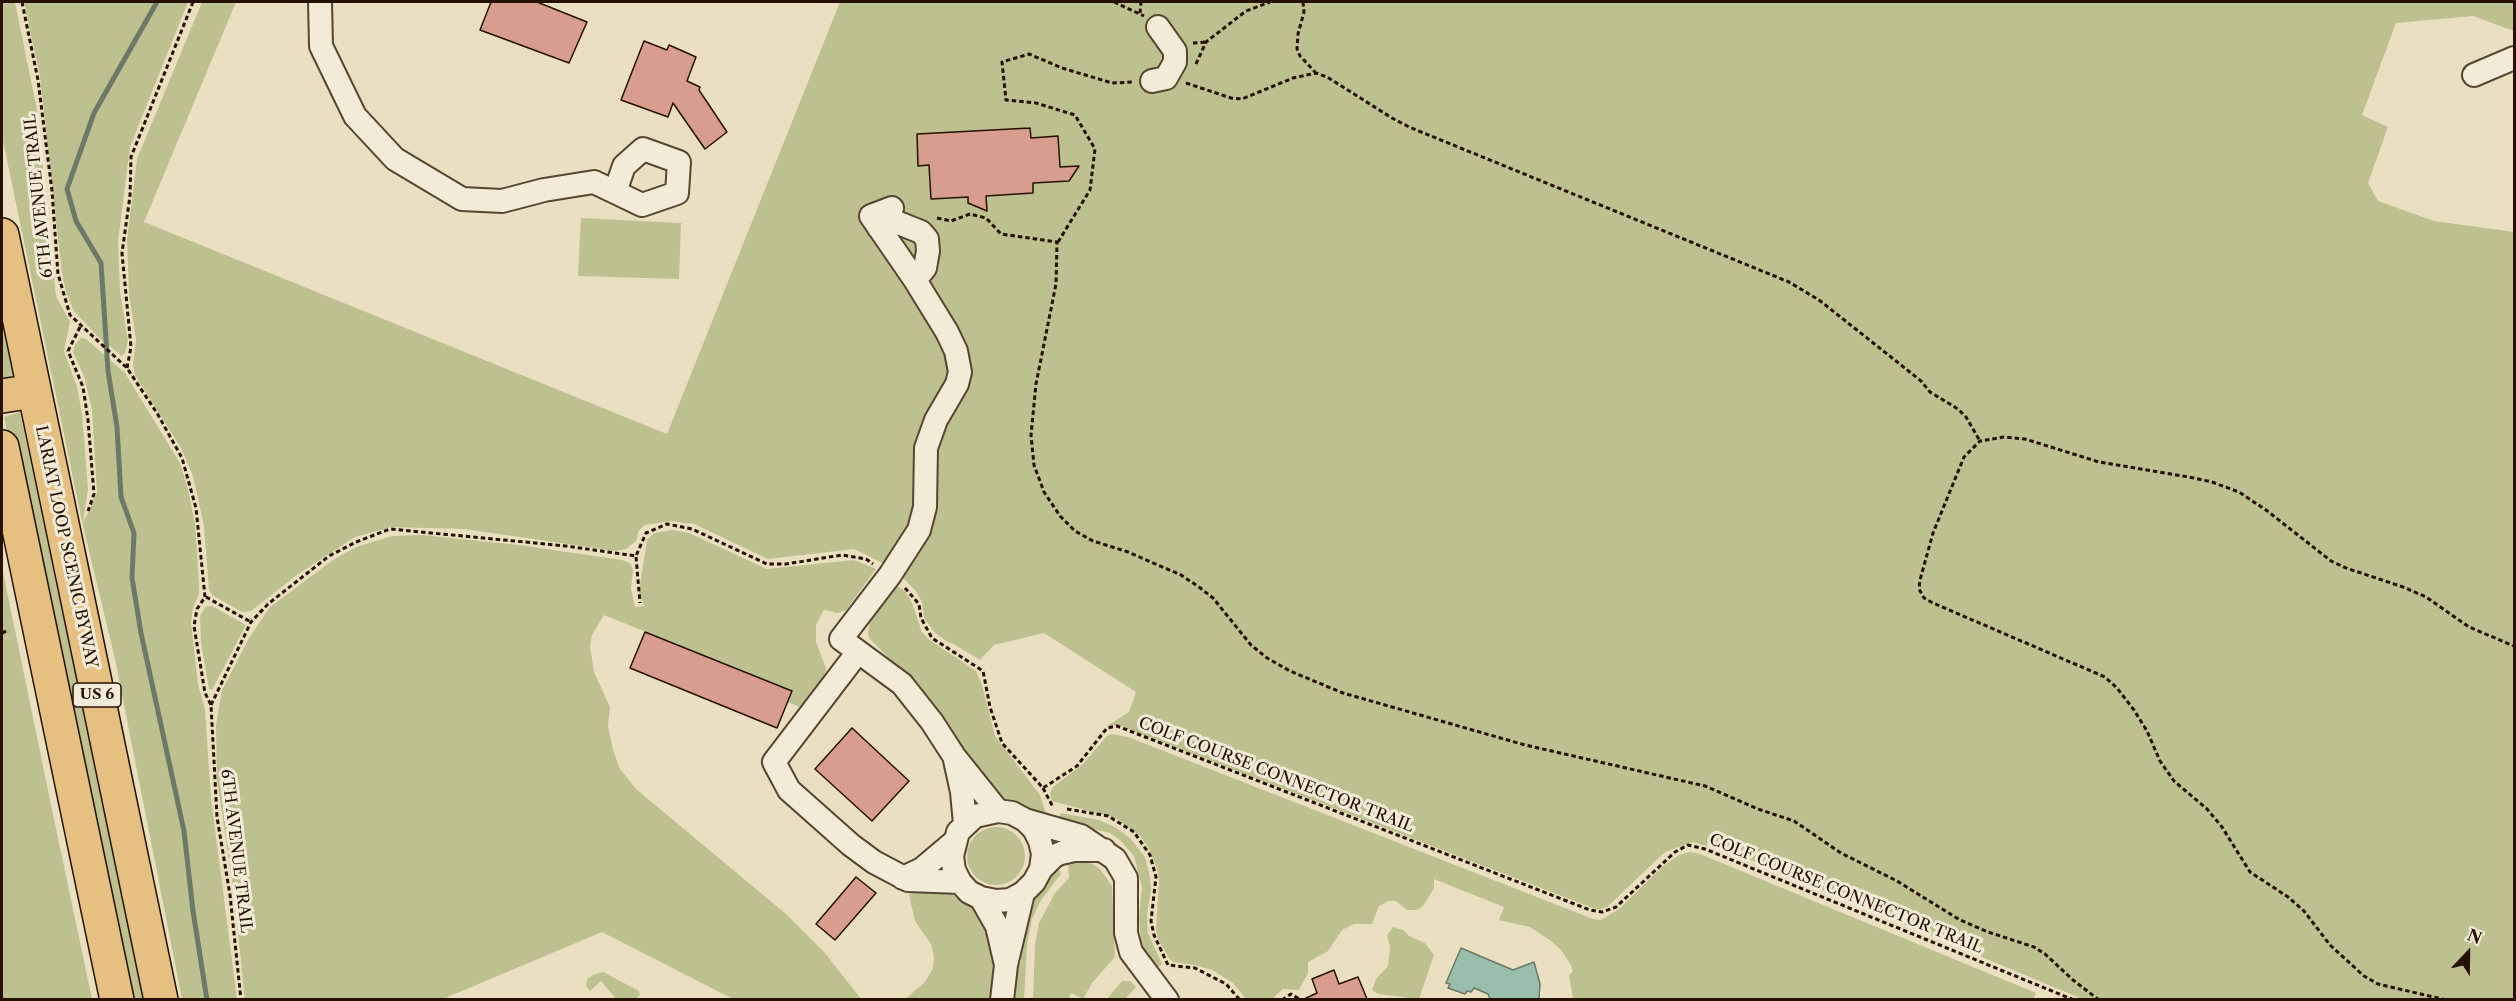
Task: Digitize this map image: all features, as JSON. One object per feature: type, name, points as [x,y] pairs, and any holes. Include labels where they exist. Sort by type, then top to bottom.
[{"type":"highway","name":"LARIAT LOOP SCENIC BYWAY","points":[[2,235],[161,999]]},
{"type":"highway","points":[[2,396],[34,391]]},
{"type":"highway","name":"US 6","points":[[2,447],[117,999]]},
{"type":"street","points":[[321,2],[321,46],[356,116],[395,159],[462,199],[502,201],[544,190],[594,182],[615,192]]},
{"type":"street","points":[[1149,20],[1175,51],[1175,62],[1166,78],[1152,81]]},
{"type":"street","points":[[2474,75],[2514,58]]},
{"type":"street","points":[[892,208],[871,216],[947,332],[956,351],[960,372],[957,384],[936,420],[926,448],[925,507],[919,530],[890,575],[850,646],[774,762],[789,790],[851,845],[874,862],[908,880],[960,882]]},
{"type":"street","points":[[879,228],[896,222],[921,232],[927,240],[925,268],[915,280]]},
{"type":"street","points":[[850,646],[902,684],[932,722],[954,756],[998,811]]},
{"type":"street","points":[[954,756],[962,792],[959,833],[952,856],[954,870],[960,882],[969,892],[981,898],[996,901],[1010,900],[1023,893],[1054,856],[1081,850],[1105,851]]},
{"type":"street","points":[[903,878],[922,869],[980,814],[998,811],[1012,813],[1025,820],[1081,836],[1115,859],[1126,878],[1126,933],[1131,952],[1167,999]]},
{"type":"street","points":[[1025,820],[1034,829],[1040,841],[1043,854],[1041,869]]},
{"type":"street","points":[[1002,999],[1006,965],[1023,893]]},
{"type":"street","points":[[981,898],[997,926],[1006,965]]},
{"type":"path","name":"6TH AVENUE TRAIL","points":[[22,2],[42,113],[52,191],[58,274],[70,315],[80,327],[127,368],[157,413],[182,458],[196,508],[206,597],[197,609],[194,626],[205,693],[211,705],[217,816],[230,895],[241,999]]},
{"type":"path","points":[[127,368],[131,347],[122,253],[130,196],[131,157],[193,2]]},
{"type":"path","points":[[1141,2],[1149,20]]},
{"type":"path","points":[[1194,72],[1206,42],[1246,11],[1270,2]]},
{"type":"path","points":[[1303,2],[1304,12],[1298,34],[1297,50],[1306,64],[1316,73]]},
{"type":"path","points":[[1152,81],[1112,83],[1062,68],[1029,54],[1002,62],[1006,100],[1036,103],[1075,115],[1095,149],[1090,190],[1057,242],[1056,284],[1036,384],[1031,435],[1034,465],[1044,492],[1060,516],[1075,531],[1092,541],[1128,552],[1190,581],[1213,598],[1251,645],[1267,658],[1290,671],[1343,693],[1516,743],[1705,786],[1758,809],[1794,821],[1841,853],[1905,885],[1960,920],[2045,954],[2073,980],[2099,999]]},
{"type":"path","points":[[1189,77],[1184,82],[1231,98],[1242,99],[1306,73],[1316,73],[1327,77],[1409,127],[1789,282],[1819,300],[1921,381],[1930,392],[1958,409],[1966,417],[1980,441]]},
{"type":"path","points":[[931,217],[951,221],[970,214],[986,218],[1001,234],[1057,242]]},
{"type":"path","points":[[80,327],[68,351],[83,387],[88,420],[94,494],[88,511]]},
{"type":"path","points":[[2446,999],[2378,984],[2364,976],[2347,963],[2304,911],[2288,897],[2250,872],[2222,826],[2207,809],[2174,781],[2160,761],[2147,731],[2134,710],[2105,677],[1924,597],[1919,589],[1920,580],[1933,533],[1964,457],[1980,441],[2004,437],[2025,439],[2099,462],[2197,479],[2239,492],[2266,510],[2331,561],[2426,597],[2469,627],[2514,646]]},
{"type":"path","points":[[640,603],[636,556],[646,533],[667,524],[692,529],[766,564],[786,564],[842,555],[866,560],[890,575],[920,604],[921,618],[932,638],[983,671],[990,707],[1002,743],[1043,788],[1054,807],[1053,813]]},
{"type":"path","points":[[206,597],[252,622],[268,604],[329,556],[356,542],[390,529],[566,546],[636,556]]},
{"type":"path","name":"6TH AVENUE TRAIL","points":[[211,705],[252,622]]},
{"type":"path","points":[[2,633],[9,630]]},
{"type":"path","name":"COLF COURSE CONNECTOR TRAIL","points":[[1043,788],[1077,766],[1107,728],[1118,726],[1590,910],[1602,912],[1616,907],[1675,852],[1688,845],[1705,849],[2074,999]]},
{"type":"path","points":[[1064,809],[1108,816],[1134,832],[1150,855],[1156,877],[1151,921],[1154,935],[1168,964],[1195,968],[1226,984],[1240,999]]},
{"type":"path","points":[[1282,999],[1291,994],[1301,999]]},
{"type":"shaded area","points":[[2,2],[15,2],[37,110],[56,296],[70,322],[64,351],[77,387],[82,414],[88,489],[83,523],[97,493],[92,410],[84,376],[73,352],[81,338],[86,339],[125,373],[180,463],[188,489],[195,524],[199,583],[199,594],[193,608],[191,622],[198,684],[205,709],[211,798],[237,999],[182,999],[115,659],[83,526],[2,136]]},
{"type":"shaded area","points":[[24,2],[188,2],[130,147],[118,242],[120,291],[128,341],[122,356],[98,337],[74,311],[67,295],[62,274],[40,77]]},
{"type":"shaded area","points":[[202,2],[236,2],[144,222],[667,434],[840,2],[2514,2],[2514,31],[2473,16],[2396,23],[2362,115],[2388,127],[2368,183],[2378,201],[2434,221],[2514,232],[2514,999],[2082,999],[1708,842],[1707,846],[1692,842],[1665,852],[1607,907],[1598,910],[1119,725],[1107,726],[1129,712],[1136,692],[1044,633],[994,645],[980,660],[934,632],[924,618],[922,602],[915,590],[903,578],[901,572],[854,549],[768,559],[692,523],[672,521],[645,525],[639,530],[636,541],[626,549],[616,551],[464,529],[391,527],[355,537],[297,575],[251,611],[242,612],[212,595],[209,590],[204,526],[193,476],[181,448],[135,375],[133,364],[136,340],[129,294],[127,240],[137,159]]},
{"type":"shaded area","points":[[581,218],[681,223],[679,279],[578,276]]},
{"type":"shaded area","points":[[2,284],[19,374],[2,379]]},
{"type":"shaded area","points":[[20,412],[66,629],[153,999],[126,999],[4,417]]},
{"type":"shaded area","points":[[673,530],[689,533],[767,569],[854,560],[876,569],[846,610],[838,613],[824,610],[816,625],[816,642],[826,668],[824,683],[808,710],[787,702],[792,691],[604,615],[592,635],[590,646],[594,672],[610,707],[608,726],[620,769],[636,789],[786,914],[825,953],[861,999],[733,999],[602,932],[443,999],[245,1000],[234,894],[217,780],[216,725],[222,690],[249,638],[270,607],[333,560],[356,547],[392,536],[421,535],[519,545],[622,560],[630,563],[633,569],[631,589],[635,607],[644,606],[639,592],[647,540],[654,533]]},
{"type":"shaded area","points":[[2,567],[51,805],[92,999],[2,999]]},
{"type":"shaded area","points":[[897,586],[904,590],[911,600],[922,632],[930,640],[976,671],[982,685],[995,736],[1040,795],[1047,817],[1003,801],[976,771],[958,740],[928,698],[869,638],[870,622]]},
{"type":"shaded area","points":[[206,606],[212,606],[246,625],[212,690],[209,689],[201,643],[200,616]]},
{"type":"shaded area","points":[[1111,734],[1128,737],[1593,919],[1601,920],[1619,909],[1663,866],[1679,855],[1690,852],[1700,854],[2036,993],[2033,1000],[1573,999],[1569,975],[1573,971],[1571,965],[1561,950],[1551,941],[1530,927],[1499,920],[1504,907],[1434,879],[1434,888],[1423,906],[1417,910],[1407,910],[1396,901],[1389,901],[1379,906],[1372,924],[1354,924],[1342,930],[1328,951],[1308,962],[1308,973],[1299,990],[1283,989],[1272,999],[1246,999],[1233,983],[1212,970],[1173,962],[1168,957],[1158,939],[1156,930],[1159,880],[1157,869],[1148,847],[1140,836],[1116,818],[1052,801],[1050,793],[1053,787],[1083,764]]},
{"type":"shaded area","points":[[1061,813],[1099,820],[1115,827],[1131,839],[1145,857],[1151,890],[1147,914],[1148,933],[1162,964],[1156,969],[1144,951],[1141,941],[1139,918],[1142,887],[1134,856],[1120,840],[1110,833],[1058,821]]},
{"type":"shaded area","points":[[996,827],[1007,829],[1020,840],[1025,856],[1023,867],[1012,880],[996,885],[985,883],[972,872],[967,856],[969,845],[980,832]]},
{"type":"shaded area","points":[[1077,860],[1093,864],[1100,869],[1112,886],[1115,957],[1092,983],[1083,999],[1071,993],[1069,999],[1033,1000],[1035,945],[1039,923],[1055,893],[1069,878],[1068,863]]},
{"type":"shaded area","points":[[1058,867],[1061,874],[1041,900],[1032,919],[1027,945],[1024,999],[1015,1000],[1018,963],[1021,963],[1021,950],[1018,950],[1027,909],[1043,881]]},
{"type":"shaded area","points":[[937,890],[954,895],[977,910],[995,943],[994,999],[904,1000],[925,982],[933,968],[934,956],[931,944],[915,921],[909,894]]},
{"type":"shaded area","points":[[1393,927],[1425,943],[1434,955],[1419,999],[1378,994],[1372,990],[1376,979],[1388,966],[1390,947],[1387,935]]},
{"type":"shaded area","points":[[1461,948],[1513,970],[1534,962],[1540,984],[1539,999],[1490,999],[1488,994],[1474,988],[1465,994],[1448,988],[1450,984],[1446,983]]},
{"type":"shaded area","points":[[603,972],[639,991],[640,995],[635,999],[616,999],[601,981],[590,991],[586,986],[587,979]]},
{"type":"shaded area","points":[[1122,981],[1130,981],[1136,987],[1125,999],[1107,999]]},
{"type":"building","points":[[491,2],[537,2],[587,22],[569,63],[480,30]]},
{"type":"building","points":[[644,41],[667,50],[669,45],[696,57],[687,81],[700,87],[699,90],[727,132],[705,149],[673,103],[668,117],[621,100]]},
{"type":"building","points":[[1030,128],[1031,138],[1058,136],[1060,167],[1079,166],[1069,181],[1033,183],[1033,193],[986,196],[987,211],[968,203],[968,197],[931,199],[929,165],[918,166],[917,134]]},
{"type":"building","points":[[645,632],[792,691],[777,728],[630,668]]},
{"type":"building","points":[[852,728],[909,781],[872,821],[815,769]]},
{"type":"building","points":[[856,877],[876,893],[835,940],[816,924]]},
{"type":"building","points":[[1334,970],[1339,984],[1358,977],[1367,999],[1304,999],[1317,993],[1312,979]]},
{"type":"waterway","points":[[157,2],[94,113],[67,189],[76,221],[101,263],[108,371],[117,427],[121,497],[134,533],[132,578],[141,633],[184,831],[193,911],[207,1000]]}]
